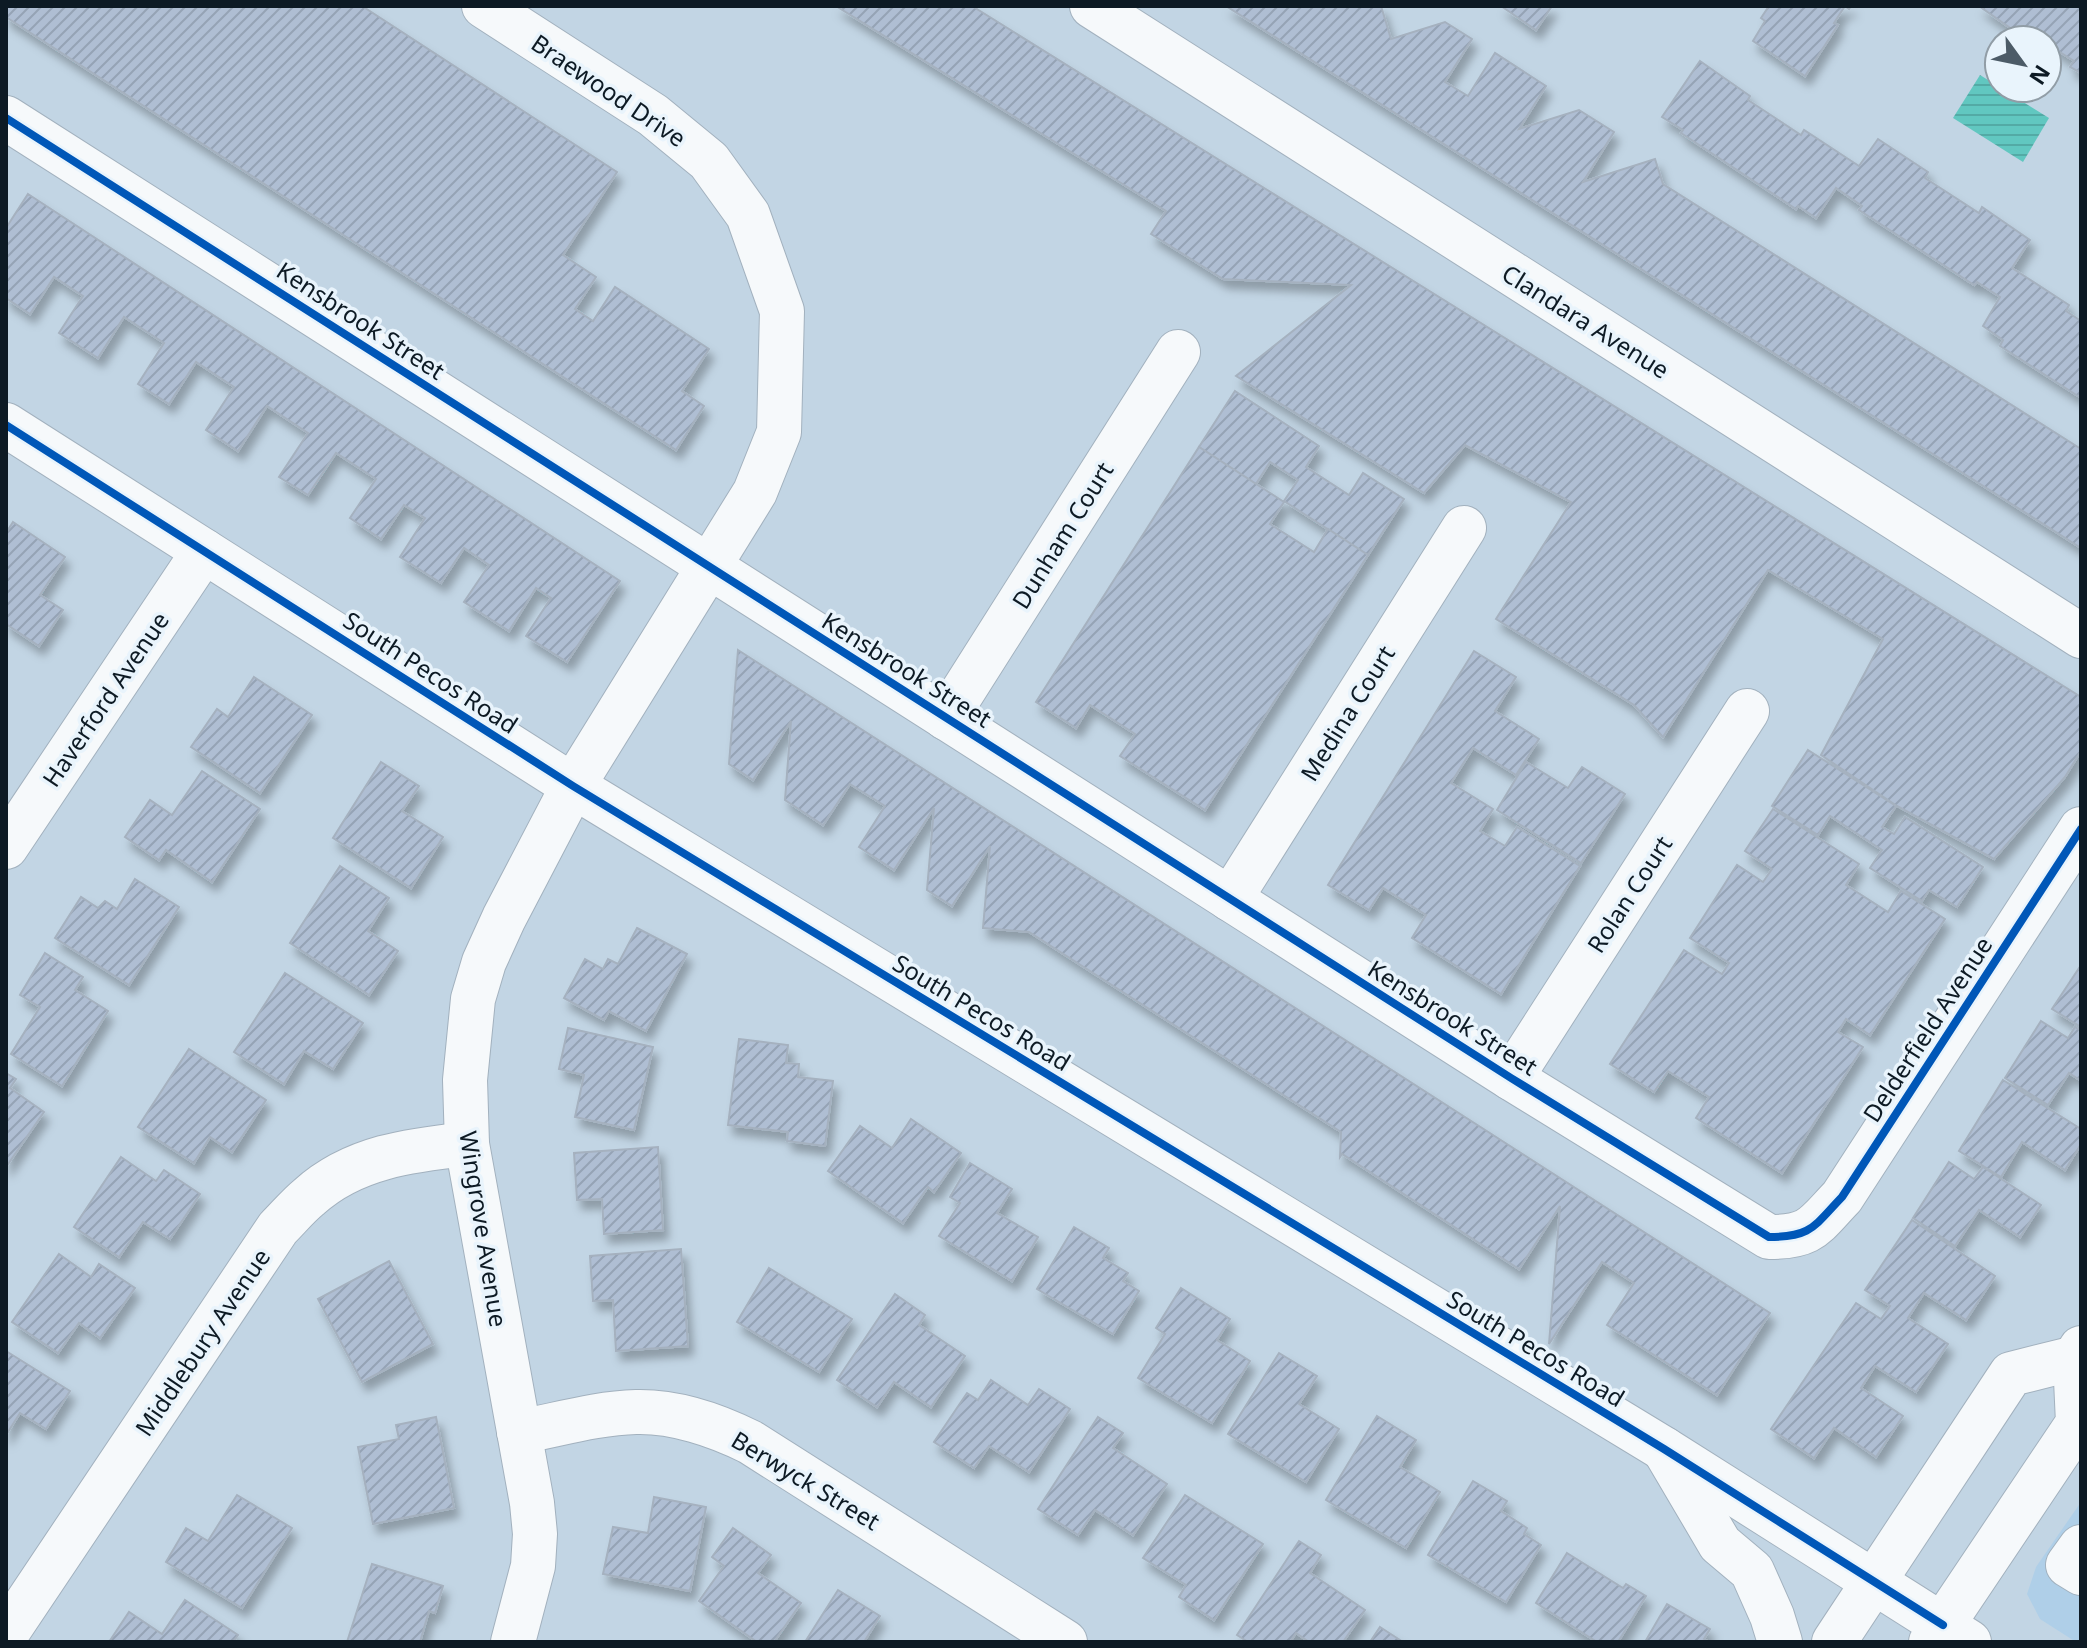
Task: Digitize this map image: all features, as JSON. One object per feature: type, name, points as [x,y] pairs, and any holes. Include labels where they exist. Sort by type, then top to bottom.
[{"type":"street","name":"Braewood Drive","points":[[484,6],[653,115],[709,161],[748,215],[782,311],[779,432],[755,492],[573,786]]},
{"type":"street","name":"Clandara Avenue","points":[[1092,6],[2081,636]]},
{"type":"street","name":"Kensbrook Street","points":[[6,118],[1511,1078],[1769,1237],[1793,1237]]},
{"type":"street","name":"Dunham Court","points":[[946,718],[1178,352]]},
{"type":"street","name":"South Pecos Road","points":[[6,425],[573,786],[1664,1449],[1873,1581],[1948,1636]]},
{"type":"street","name":"Medina Court","points":[[1230,899],[1464,528]]},
{"type":"street","name":"Haverford Avenue","points":[[6,847],[204,551]]},
{"type":"street","name":"Rolan Court","points":[[1511,1078],[1747,711]]},
{"type":"street","name":"Wingrove Avenue","points":[[513,1642],[533,1566],[535,1534],[467,1144],[465,1080],[473,999],[484,962],[573,786]]},
{"type":"street","name":"Delderfield Avenue","points":[[1793,1237],[1810,1230],[1842,1197],[2081,829]]},
{"type":"street","name":"Middlebury Avenue","points":[[6,1634],[278,1228],[311,1195],[348,1170],[389,1155],[467,1144]]},
{"type":"street","points":[[1834,1642],[2011,1374],[2078,1353],[2078,1423],[1948,1636]]},
{"type":"street","name":"Berwyck Street","points":[[519,1432],[639,1412],[684,1419],[732,1433],[1065,1642]]},
{"type":"street","points":[[1664,1449],[1720,1544],[1752,1571],[1780,1642]]},
{"type":"street","points":[[2081,1547],[2068,1565],[2081,1573]]},
{"type":"shaded area","points":[[1980,75],[1983,77],[1983,104],[2027,104],[2049,118],[2023,162],[1953,118]]},
{"type":"shaded area","points":[[2081,1502],[2081,1642],[2076,1642],[2040,1619],[2027,1594],[2036,1567]]},
{"type":"building","points":[[6,6],[362,6],[617,172],[563,255],[596,277],[575,309],[593,321],[615,287],[709,349],[682,391],[704,406],[676,450],[6,17]]},
{"type":"building","points":[[836,6],[972,6],[2081,697],[2081,751],[2065,777],[1994,859],[1897,806],[1821,755],[1883,639],[1768,570],[1663,737],[1634,705],[1496,619],[1571,502],[1465,445],[1424,493],[1236,376],[1351,285],[1223,279],[1151,234],[1166,211]]},
{"type":"building","points":[[1226,6],[1381,6],[1391,39],[1445,22],[1472,39],[1445,82],[1468,96],[1495,53],[1546,86],[1519,129],[1579,110],[1614,132],[1583,182],[1655,159],[1663,184],[2081,449],[2081,548]]},
{"type":"building","points":[[1501,6],[1552,6],[1536,30]]},
{"type":"building","points":[[1769,6],[1845,6],[1834,23],[1838,25],[1805,76],[1753,41],[1765,21],[1761,18]]},
{"type":"building","points":[[1979,6],[2081,6],[2081,73],[2070,67],[2074,61],[2063,54],[2063,24],[2005,24]]},
{"type":"building","points":[[1700,61],[1750,96],[1748,100],[1801,135],[1804,130],[1859,166],[1878,139],[1928,172],[1925,178],[1979,213],[1982,207],[2030,240],[2012,268],[2069,305],[2066,311],[2081,321],[2081,398],[2000,346],[2003,340],[1983,326],[2000,297],[1977,282],[1974,285],[1859,210],[1862,206],[1836,188],[1816,218],[1798,206],[1796,209],[1681,133],[1683,130],[1662,117]]},
{"type":"building","points":[[28,194],[620,581],[567,662],[526,636],[551,598],[536,588],[509,631],[464,602],[489,565],[464,548],[441,583],[400,557],[425,518],[404,505],[381,539],[350,518],[376,479],[336,453],[308,495],[279,477],[308,433],[267,406],[238,451],[206,430],[234,387],[196,362],[169,404],[138,384],[164,343],[124,317],[98,358],[59,333],[83,296],[54,277],[30,314],[6,298],[6,228]]},
{"type":"building","points":[[1235,391],[1319,446],[1306,467],[1349,495],[1363,473],[1404,499],[1368,555],[1284,501],[1298,480],[1270,462],[1256,484],[1199,447]]},
{"type":"building","points":[[1199,447],[1284,502],[1270,524],[1314,552],[1328,529],[1368,555],[1205,810],[1120,756],[1135,734],[1090,705],[1076,728],[1036,702]]},
{"type":"building","points":[[13,522],[65,557],[40,595],[63,610],[39,646],[6,624],[6,533]]},
{"type":"building","points":[[738,650],[1770,1313],[1717,1395],[1607,1325],[1634,1283],[1602,1262],[1549,1344],[1560,1206],[1519,1269],[1342,1154],[1340,1157],[1341,1132],[1029,932],[983,928],[990,846],[952,906],[927,890],[934,808],[894,870],[859,847],[885,806],[850,784],[823,825],[785,800],[791,721],[753,780],[729,764]]},
{"type":"building","points":[[1474,651],[1516,677],[1495,711],[1539,739],[1516,775],[1473,748],[1451,783],[1493,809],[1480,831],[1505,846],[1517,827],[1580,866],[1501,994],[1412,938],[1426,915],[1383,888],[1369,910],[1328,885]]},
{"type":"building","points":[[254,677],[312,715],[260,793],[191,747],[217,709],[228,717]]},
{"type":"building","points":[[1808,750],[1896,806],[1882,827],[1894,834],[1905,817],[1983,867],[1957,907],[1929,890],[1922,901],[1870,868],[1882,850],[1830,816],[1818,835],[1772,806]]},
{"type":"building","points":[[381,762],[419,786],[402,811],[443,837],[411,888],[333,838]]},
{"type":"building","points":[[1526,762],[1568,788],[1582,767],[1625,794],[1581,863],[1497,810]]},
{"type":"building","points":[[202,771],[260,809],[212,882],[166,850],[159,860],[125,837],[150,800],[172,815]]},
{"type":"building","points":[[1773,809],[1859,864],[1846,885],[1888,912],[1901,891],[1945,919],[1870,1035],[1846,1019],[1838,1032],[1863,1047],[1782,1173],[1696,1118],[1709,1097],[1668,1071],[1654,1092],[1610,1064],[1684,950],[1722,974],[1729,963],[1690,938],[1737,865],[1763,882],[1772,869],[1745,851]]},
{"type":"building","points":[[340,866],[389,898],[368,931],[398,951],[369,995],[290,943]]},
{"type":"building","points":[[135,879],[179,907],[129,985],[55,938],[81,897],[98,908],[105,901],[117,909]]},
{"type":"building","points":[[637,928],[687,954],[646,1031],[609,1011],[604,1020],[564,998],[585,959],[603,969],[608,959],[618,964]]},
{"type":"building","points":[[45,953],[83,977],[75,990],[108,1011],[62,1086],[11,1054],[40,1007],[20,995]]},
{"type":"building","points":[[2081,965],[2081,1027],[2052,1009]]},
{"type":"building","points":[[285,973],[363,1023],[333,1069],[304,1051],[284,1084],[234,1052]]},
{"type":"building","points":[[2041,1021],[2068,1038],[2075,1027],[2081,1031],[2081,1081],[2069,1073],[2048,1105],[2005,1078]]},
{"type":"building","points":[[568,1028],[653,1047],[634,1130],[575,1117],[584,1075],[559,1069]]},
{"type":"building","points":[[739,1039],[788,1045],[786,1063],[799,1064],[798,1077],[833,1081],[825,1146],[787,1141],[788,1132],[728,1125]]},
{"type":"building","points":[[189,1049],[266,1100],[232,1152],[210,1137],[194,1163],[138,1127]]},
{"type":"building","points":[[6,1073],[16,1079],[10,1088],[44,1112],[6,1167]]},
{"type":"building","points":[[2003,1080],[2081,1129],[2081,1144],[2065,1170],[2022,1142],[2001,1177],[1959,1151]]},
{"type":"building","points":[[911,1119],[961,1153],[934,1192],[928,1187],[903,1223],[828,1171],[860,1126],[892,1148]]},
{"type":"building","points":[[658,1147],[663,1230],[604,1234],[602,1199],[577,1200],[574,1153]]},
{"type":"building","points":[[121,1157],[156,1181],[164,1170],[200,1194],[170,1239],[143,1222],[119,1257],[74,1227]]},
{"type":"building","points":[[1949,1162],[1974,1179],[1983,1167],[2041,1205],[2020,1237],[1979,1210],[1955,1246],[1913,1218]]},
{"type":"building","points":[[970,1163],[1012,1189],[997,1213],[1038,1237],[1012,1281],[939,1236],[960,1203],[950,1197]]},
{"type":"building","points":[[1912,1220],[1995,1276],[1966,1320],[1924,1293],[1908,1318],[1948,1344],[1916,1392],[1875,1366],[1861,1388],[1903,1416],[1876,1457],[1834,1428],[1814,1458],[1771,1429],[1856,1303],[1881,1319],[1890,1306],[1865,1290]]},
{"type":"building","points":[[1074,1227],[1109,1248],[1103,1258],[1128,1273],[1123,1281],[1139,1291],[1113,1334],[1037,1289]]},
{"type":"building","points":[[681,1249],[688,1346],[616,1351],[613,1300],[593,1301],[590,1256]]},
{"type":"building","points":[[59,1254],[91,1277],[99,1264],[135,1288],[100,1338],[79,1323],[58,1353],[12,1322]]},
{"type":"building","points":[[389,1261],[433,1344],[362,1382],[318,1299]]},
{"type":"building","points":[[769,1268],[852,1319],[819,1372],[737,1322]]},
{"type":"building","points":[[1181,1288],[1230,1319],[1217,1340],[1250,1361],[1212,1423],[1138,1378],[1165,1334],[1156,1328]]},
{"type":"building","points":[[895,1294],[925,1315],[919,1325],[965,1356],[931,1407],[894,1382],[877,1407],[837,1380]]},
{"type":"building","points":[[6,1351],[70,1391],[46,1429],[20,1413],[6,1435]]},
{"type":"building","points":[[1279,1353],[1317,1376],[1299,1404],[1339,1429],[1306,1482],[1228,1434]]},
{"type":"building","points":[[991,1380],[1028,1405],[1039,1389],[1070,1409],[1029,1472],[989,1446],[974,1468],[934,1442],[967,1393],[978,1400]]},
{"type":"building","points":[[1377,1416],[1416,1440],[1400,1467],[1440,1492],[1406,1548],[1326,1500]]},
{"type":"building","points":[[436,1417],[454,1508],[373,1524],[358,1447],[399,1439],[396,1425]]},
{"type":"building","points":[[1098,1417],[1123,1433],[1113,1448],[1167,1484],[1133,1535],[1095,1510],[1078,1535],[1038,1509]]},
{"type":"building","points":[[1473,1481],[1507,1501],[1501,1511],[1527,1528],[1524,1534],[1541,1545],[1506,1602],[1428,1555]]},
{"type":"building","points":[[237,1495],[292,1528],[242,1608],[166,1562],[186,1528],[208,1541]]},
{"type":"building","points":[[1185,1495],[1263,1544],[1214,1620],[1179,1597],[1186,1585],[1143,1558]]},
{"type":"building","points":[[654,1497],[706,1507],[690,1591],[603,1574],[613,1527],[648,1533]]},
{"type":"building","points":[[733,1528],[771,1555],[758,1573],[801,1603],[774,1642],[757,1642],[699,1601],[724,1566],[712,1557]]},
{"type":"building","points":[[1299,1541],[1321,1555],[1310,1573],[1365,1610],[1343,1642],[1309,1642],[1296,1633],[1290,1642],[1248,1642],[1237,1635]]},
{"type":"building","points":[[1567,1553],[1623,1588],[1626,1584],[1646,1596],[1618,1642],[1597,1642],[1536,1603]]},
{"type":"building","points":[[372,1564],[443,1586],[435,1613],[429,1611],[420,1642],[347,1642]]},
{"type":"building","points":[[838,1590],[880,1616],[864,1642],[805,1642]]},
{"type":"building","points":[[185,1600],[238,1635],[233,1642],[109,1642],[129,1612],[162,1634]]},
{"type":"building","points":[[1667,1604],[1710,1629],[1704,1639],[1709,1642],[1645,1642]]},
{"type":"building","points":[[1380,1627],[1403,1642],[1370,1642]]},
{"type":"cycle path","points":[[6,118],[1511,1078],[1769,1237],[1804,1232],[1842,1197],[2081,829]]},
{"type":"cycle path","points":[[6,425],[573,786],[1664,1449],[1943,1625]]}]
